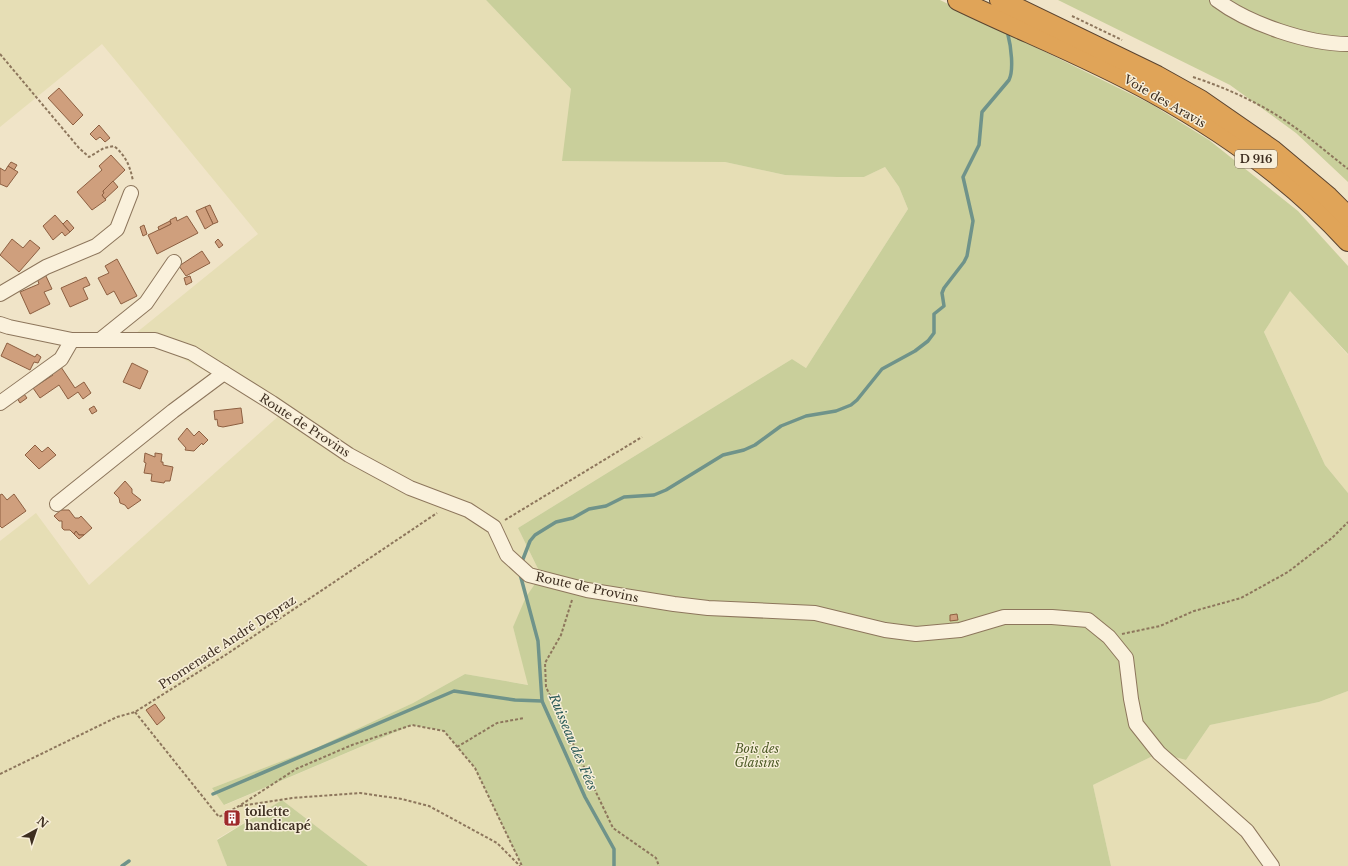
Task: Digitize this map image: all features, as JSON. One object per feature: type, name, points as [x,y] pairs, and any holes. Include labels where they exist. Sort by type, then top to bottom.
[{"type":"highway","name":"Voie des Aravis","points":[[958,0],[1099,65],[1152,92],[1195,117],[1251,155],[1288,184],[1348,241]]},
{"type":"highway","name":"Voie des Aravis","points":[[1000,0],[1157,76],[1200,100],[1272,150],[1328,197],[1348,217]]},
{"type":"street","points":[[1217,0],[1245,16],[1274,29],[1318,41],[1348,44]]},
{"type":"street","points":[[0,294],[46,266],[96,246],[117,229],[131,193]]},
{"type":"street","points":[[100,340],[146,303],[174,262]]},
{"type":"street","name":"Route de Provins","points":[[0,324],[72,340],[155,340],[192,354],[349,454],[410,488],[468,510],[494,527],[507,555],[529,575],[576,587],[708,608],[815,613],[885,630],[916,634],[960,630],[1004,617],[1052,617],[1088,620],[1109,637],[1126,658],[1136,724],[1159,753],[1247,831],[1272,866]]},
{"type":"street","points":[[0,403],[61,359],[72,340]]},
{"type":"street","points":[[57,504],[173,411],[224,373]]},
{"type":"path","points":[[0,54],[79,148],[89,157],[104,148],[114,146],[122,153],[130,167],[133,182],[131,193]]},
{"type":"path","points":[[1192,76],[1227,89],[1262,106],[1301,132],[1348,169]]},
{"type":"path","points":[[494,527],[642,437]]},
{"type":"path","name":"Promenade André Depraz","points":[[0,774],[117,717],[135,712],[227,654],[451,503]]},
{"type":"path","points":[[1109,637],[1160,626],[1194,611],[1241,598],[1288,572],[1332,538],[1348,522]]},
{"type":"path","points":[[576,587],[561,635],[545,663],[546,687],[613,828],[656,858],[659,866]]},
{"type":"path","points":[[135,712],[219,817],[239,806],[296,769],[352,745],[412,725],[444,731],[475,768],[521,866]]},
{"type":"path","points":[[457,747],[497,723],[524,718]]},
{"type":"path","points":[[239,806],[292,798],[360,792],[402,799],[429,806],[497,843],[521,866]]},
{"type":"shaded area","points":[[0,0],[486,0],[571,89],[725,162],[785,175],[864,177],[885,167],[899,187],[908,209],[806,368],[792,359],[518,528],[541,575],[513,627],[529,685],[465,674],[413,703],[318,747],[212,788],[225,805],[412,725],[444,731],[475,768],[522,866],[368,866],[282,800],[217,839],[227,866],[0,866],[0,541],[36,513],[89,585],[282,413],[136,333],[258,234],[102,44],[0,127]]},
{"type":"shaded area","points":[[1290,290],[1348,355],[1348,493],[1325,465],[1264,332]]},
{"type":"shaded area","points":[[1348,691],[1348,866],[1111,866],[1093,785],[1159,753],[1186,760],[1210,725],[1319,702]]},
{"type":"green space","name":"Bois des Glaisins","points":[[486,0],[940,0],[1151,104],[1209,140],[1298,211],[1348,266],[1348,354],[1290,291],[1264,332],[1325,465],[1348,493],[1348,691],[1319,702],[1210,725],[1186,760],[1159,753],[1093,785],[1111,866],[522,866],[475,768],[444,731],[412,725],[224,805],[212,788],[318,747],[413,703],[465,674],[528,685],[513,627],[526,597],[541,575],[518,528],[792,359],[806,368],[908,209],[899,187],[885,167],[864,177],[837,177],[785,175],[725,162],[562,161],[571,89]]},
{"type":"green space","points":[[1058,0],[1348,0],[1348,182],[1296,133],[1230,85]]},
{"type":"green space","points":[[282,800],[368,866],[227,866],[217,840]]},
{"type":"building","points":[[59,88],[83,115],[73,125],[48,98]]},
{"type":"building","points":[[99,125],[110,138],[105,142],[100,137],[96,140],[90,134]]},
{"type":"building","points":[[111,155],[125,170],[103,191],[104,193],[102,195],[106,200],[92,210],[77,192],[102,170],[99,166]]},
{"type":"building","points":[[11,162],[17,165],[14,170],[8,166]]},
{"type":"building","points":[[8,166],[18,172],[7,187],[0,184],[0,168],[5,171]]},
{"type":"building","points":[[113,181],[118,187],[105,199],[102,195],[104,193],[103,191]]},
{"type":"building","points":[[210,205],[218,222],[213,224],[205,207]]},
{"type":"building","points":[[205,207],[213,224],[205,229],[196,211]]},
{"type":"building","points":[[55,215],[70,232],[65,236],[62,232],[53,240],[43,226]]},
{"type":"building","points":[[187,216],[198,233],[157,254],[148,235],[171,224],[170,220],[176,217],[177,221]]},
{"type":"building","points":[[67,220],[74,228],[70,232],[63,224]]},
{"type":"building","points":[[170,221],[171,224],[159,230],[158,227]]},
{"type":"building","points":[[144,225],[147,234],[143,236],[140,227]]},
{"type":"building","points":[[12,239],[23,248],[30,240],[40,248],[19,272],[0,255]]},
{"type":"building","points":[[218,239],[223,245],[219,248],[215,242]]},
{"type":"building","points":[[202,251],[210,263],[186,276],[179,266]]},
{"type":"building","points":[[117,259],[137,296],[121,304],[114,291],[107,295],[98,278],[109,273],[105,266]]},
{"type":"building","points":[[45,274],[52,289],[44,292],[50,304],[30,314],[20,292],[39,284],[37,278]]},
{"type":"building","points":[[190,276],[192,282],[186,285],[184,278]]},
{"type":"building","points":[[86,277],[90,285],[83,288],[88,299],[70,307],[61,288]]},
{"type":"building","points":[[7,343],[35,357],[37,354],[41,357],[38,363],[34,362],[30,370],[1,356]]},
{"type":"building","points":[[132,363],[148,371],[140,389],[123,382]]},
{"type":"building","points":[[61,367],[75,388],[84,382],[91,393],[83,399],[78,392],[68,399],[59,385],[40,398],[33,388],[53,375],[51,373]]},
{"type":"building","points":[[24,394],[27,398],[20,403],[17,398]]},
{"type":"building","points":[[94,406],[97,411],[92,414],[89,409]]},
{"type":"building","points":[[241,408],[243,423],[223,427],[218,426],[217,419],[215,420],[214,411]]},
{"type":"building","points":[[187,428],[194,436],[199,431],[208,440],[203,445],[202,443],[194,451],[185,450],[186,448],[178,439]]},
{"type":"building","points":[[35,445],[42,452],[48,447],[56,455],[39,469],[25,455]]},
{"type":"building","points":[[145,453],[155,457],[155,453],[162,454],[161,462],[163,462],[163,465],[173,467],[170,481],[165,481],[164,483],[151,481],[152,474],[144,473],[146,463],[144,462]]},
{"type":"building","points":[[125,481],[132,489],[132,493],[141,500],[128,509],[125,505],[120,503],[119,498],[114,493]]},
{"type":"building","points":[[2,494],[7,500],[14,494],[26,511],[2,528],[0,526],[0,495]]},
{"type":"building","points":[[61,510],[69,510],[75,518],[79,518],[81,516],[92,528],[84,535],[79,535],[76,531],[74,534],[70,530],[64,530],[62,528],[62,521],[59,521],[54,516]]},
{"type":"building","points":[[76,531],[79,535],[84,535],[79,539],[74,534]]},
{"type":"building","points":[[957,614],[958,620],[950,621],[950,615]]},
{"type":"building","points":[[155,704],[165,718],[157,725],[146,710]]},
{"type":"building","name":"toilette handicapé","points":[[233,813],[236,819],[232,822],[228,816]]},
{"type":"waterway","points":[[523,559],[530,541],[535,535],[556,522],[573,518],[589,509],[606,506],[624,497],[654,495],[666,490],[723,455],[744,450],[755,445],[781,426],[806,416],[836,411],[851,405],[857,400],[882,369],[915,351],[928,341],[934,333],[934,314],[944,306],[942,293],[944,288],[967,256],[973,221],[963,177],[979,145],[982,112],[1011,76],[1012,58],[1008,35]]},
{"type":"waterway","name":"Ruisseau des Fées","points":[[520,574],[538,641],[542,701],[585,797],[614,849],[614,866]]},
{"type":"waterway","points":[[213,794],[454,691],[515,700],[542,701]]},
{"type":"waterway","points":[[122,866],[129,861]]},
{"type":"place","name":"toilette handicapé","points":[[232,818]]}]
